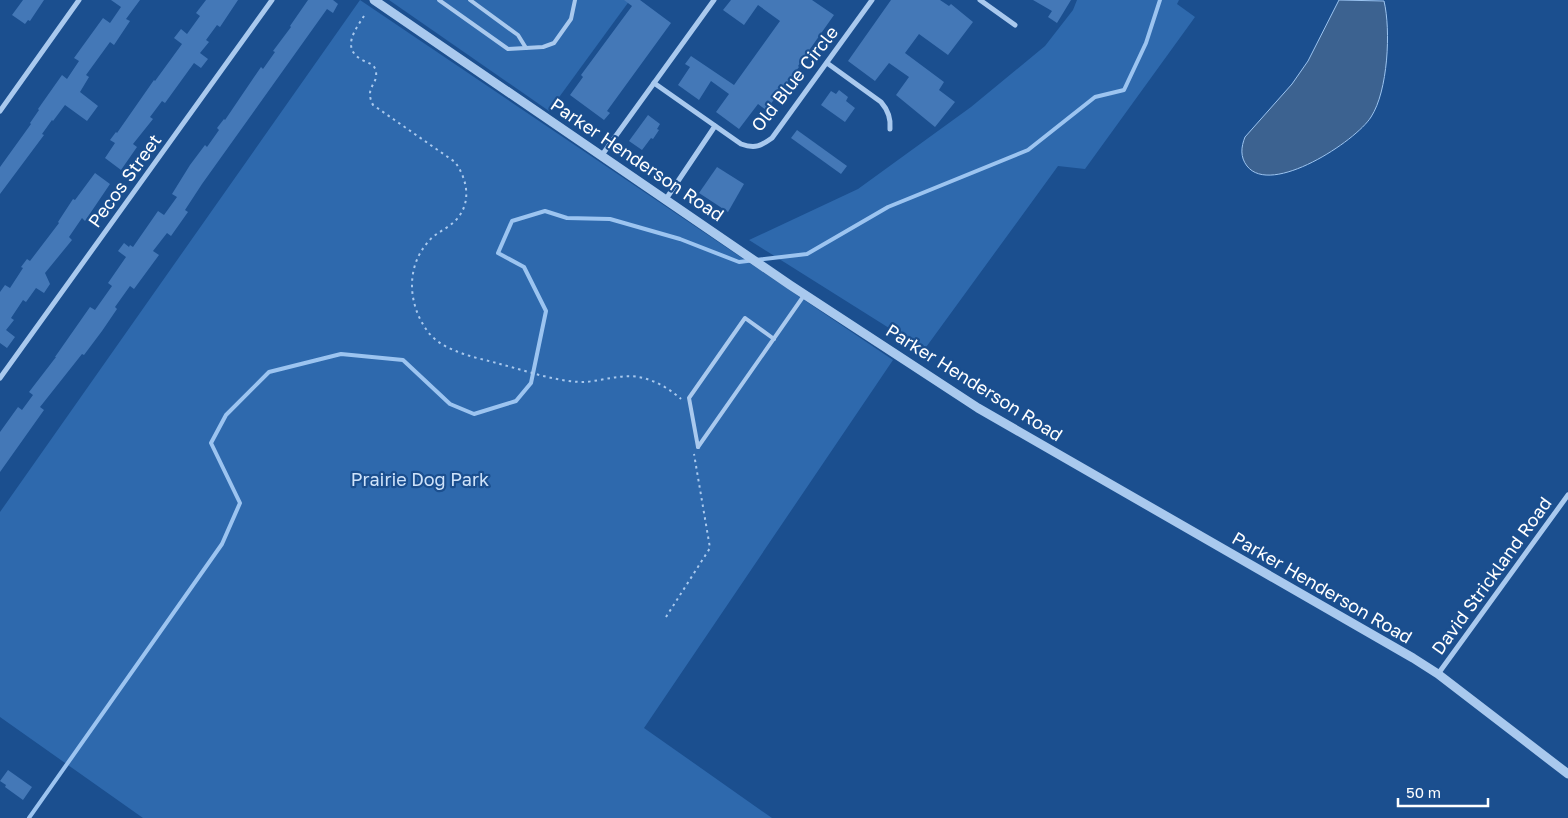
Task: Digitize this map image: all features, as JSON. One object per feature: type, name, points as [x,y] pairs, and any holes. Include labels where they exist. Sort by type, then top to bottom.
[{"type":"street","points":[[0,111],[79,0]]},
{"type":"street","name":"Pecos Street","points":[[0,378],[272,0]]},
{"type":"street","name":"Parker Henderson Road","points":[[374,0],[790,284],[978,408],[1438,674],[1568,774]]},
{"type":"street","points":[[602,156],[714,0]]},
{"type":"street","name":"Old Blue Circle","points":[[654,83],[741,144],[750,147],[762,145],[772,138],[872,0]]},
{"type":"street","points":[[980,0],[1015,24]]},
{"type":"street","points":[[827,63],[887,108],[891,123],[890,129]]},
{"type":"street","points":[[666,199],[715,126]]},
{"type":"street","name":"David Strickland Road","points":[[1438,674],[1568,495]]},
{"type":"lane","points":[[439,0],[508,49],[543,47],[554,42],[571,19],[574,0]]},
{"type":"lane","points":[[470,0],[518,35],[526,48]]},
{"type":"lane","points":[[774,339],[745,318],[689,398],[698,447],[774,339],[805,294]]},
{"type":"path","points":[[364,16],[352,34],[351,41],[355,53],[363,60],[372,64],[376,71],[375,79],[370,88],[373,105],[456,162],[463,173],[466,185],[466,198],[462,210],[454,221],[428,241],[417,259],[411,279],[412,300],[418,317],[428,332],[441,344],[458,352],[529,372],[562,380],[583,382],[630,375],[660,384],[683,400]]},
{"type":"path","points":[[666,618],[710,548],[692,446]]},
{"type":"green space","name":"Prairie Dog Park","points":[[360,0],[893,360],[644,728],[772,818],[143,818],[0,717],[0,512]]},
{"type":"green space","points":[[389,0],[630,0],[549,111]]},
{"type":"green space","points":[[1077,0],[1179,0],[1177,4],[1195,17],[1085,169],[1058,166],[924,350],[749,240],[858,189],[971,107],[1045,46],[1073,10]]},
{"type":"shaded area","points":[[1339,0],[1384,1],[1387,28],[1386,60],[1377,106],[1371,117],[1362,127],[1332,151],[1293,170],[1274,175],[1259,174],[1247,166],[1243,159],[1242,148],[1245,137],[1292,84],[1308,61]]},
{"type":"building","points":[[23,0],[44,0],[30,21],[28,20],[25,24],[12,15]]},
{"type":"building","points":[[111,0],[140,0],[126,19],[130,21],[114,45],[110,42],[86,75],[89,77],[80,92],[98,106],[87,121],[65,105],[52,120],[42,134],[44,135],[0,194],[0,167],[31,124],[38,109],[62,75],[67,79],[79,61],[74,58],[103,18],[110,23],[121,7]]},
{"type":"building","points":[[206,0],[238,0],[220,27],[217,25],[206,40],[209,42],[200,53],[208,59],[201,68],[194,63],[165,103],[162,101],[150,117],[153,119],[133,144],[137,147],[121,170],[105,158],[115,143],[110,140],[182,44],[174,38],[181,29],[187,34],[200,16],[196,13]]},
{"type":"building","points":[[308,0],[333,0],[338,4],[333,13],[327,9],[202,184],[185,210],[188,212],[171,236],[167,233],[153,251],[159,255],[134,289],[130,286],[115,307],[117,309],[102,331],[40,407],[44,410],[0,472],[0,432],[18,407],[22,410],[33,395],[29,392],[56,357],[90,307],[95,310],[112,286],[108,283],[126,257],[118,251],[124,243],[129,247],[130,245],[133,247],[158,211],[164,215],[177,197],[172,194],[190,165],[205,145],[207,147],[219,130],[217,128],[225,120],[261,67],[263,69]]},
{"type":"building","points":[[624,0],[640,0],[671,23],[607,111],[610,113],[604,120],[570,95],[583,77],[581,75],[632,6]]},
{"type":"building","points":[[731,0],[812,0],[834,15],[799,67],[766,110],[758,104],[739,129],[716,112],[729,94],[711,81],[699,100],[678,85],[690,67],[685,64],[691,56],[734,85],[780,21],[758,5],[744,25],[723,10]]},
{"type":"building","points":[[891,0],[940,0],[949,6],[951,4],[973,22],[948,55],[919,34],[905,53],[944,82],[939,90],[955,102],[935,127],[896,95],[909,77],[889,63],[875,81],[848,61]]},
{"type":"building","points":[[1033,0],[1071,0],[1057,23],[1048,17],[1052,11]]},
{"type":"building","points":[[839,90],[848,97],[846,101],[855,108],[845,122],[821,105],[831,91],[836,94]]},
{"type":"building","points":[[648,115],[660,124],[657,129],[659,130],[642,150],[629,141]]},
{"type":"building","points":[[797,130],[847,166],[841,174],[791,138]]},
{"type":"building","points":[[717,167],[744,184],[728,212],[699,193]]},
{"type":"building","points":[[95,173],[110,184],[85,221],[82,218],[69,237],[72,240],[45,273],[50,284],[44,293],[36,288],[26,302],[23,300],[11,318],[14,320],[6,330],[15,337],[7,348],[0,343],[0,292],[5,285],[10,288],[23,268],[21,267],[27,259],[30,261],[59,223],[73,199],[75,200]]},
{"type":"building","points":[[8,770],[32,787],[23,800],[0,781]]},
{"type":"waterway","points":[[29,818],[222,544],[240,503],[211,443],[226,415],[269,372],[341,354],[403,360],[450,404],[474,414],[516,401],[531,383],[546,311],[524,267],[498,253],[512,221],[545,211],[567,218],[610,219],[680,239],[739,262],[807,254],[888,207],[1028,150],[1095,97],[1124,90],[1146,43],[1160,0]]}]
